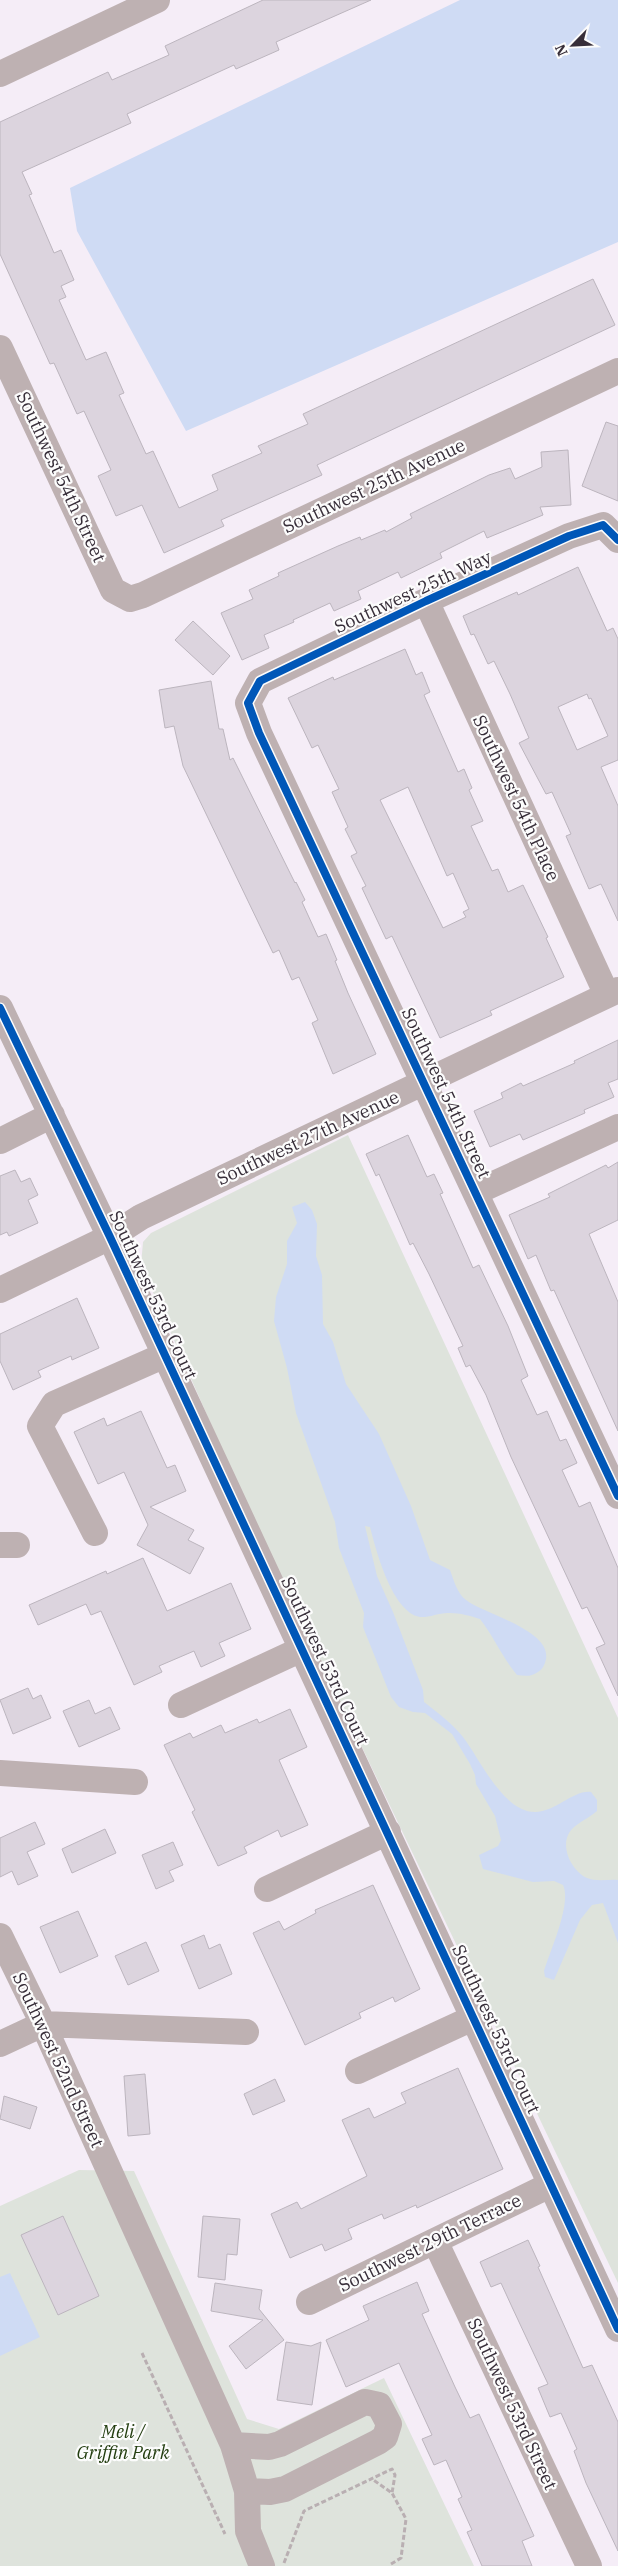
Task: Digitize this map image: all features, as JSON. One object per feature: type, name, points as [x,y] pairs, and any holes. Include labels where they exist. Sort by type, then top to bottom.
[{"type":"street","points":[[0,74],[157,0]]},
{"type":"street","name":"Southwest 54th Street","points":[[0,348],[114,590],[130,599]]},
{"type":"street","name":"Southwest 25th Avenue","points":[[130,599],[143,595],[618,371]]},
{"type":"street","name":"Southwest 25th Way","points":[[248,703],[260,682],[426,601],[569,536],[610,533]]},
{"type":"street","name":"Southwest 54th Place","points":[[426,601],[612,992]]},
{"type":"street","name":"Southwest 54th Street","points":[[248,703],[259,733],[618,1496]]},
{"type":"street","name":"Southwest 27th Avenue","points":[[0,1290],[110,1237],[141,1217],[612,992]]},
{"type":"street","name":"Southwest 53rd Court","points":[[0,1008],[110,1237],[618,2329]]},
{"type":"street","points":[[0,1141],[52,1115]]},
{"type":"street","points":[[476,1192],[618,1126]]},
{"type":"street","points":[[96,1533],[40,1426],[54,1404],[165,1355]]},
{"type":"street","points":[[181,1706],[302,1649]]},
{"type":"street","points":[[0,1773],[135,1782]]},
{"type":"street","points":[[267,1889],[388,1832]]},
{"type":"street","name":"Southwest 52nd Street","points":[[0,1936],[42,2024],[232,2445],[247,2491],[248,2531],[262,2566]]},
{"type":"street","points":[[358,2071],[474,2016]]},
{"type":"street","points":[[0,2044],[42,2024],[246,2032]]},
{"type":"street","name":"Southwest 29th Terrace","points":[[309,2302],[550,2185]]},
{"type":"street","name":"Southwest 53rd Street","points":[[435,2242],[589,2566]]},
{"type":"street","points":[[232,2445],[268,2447],[280,2444],[365,2402],[379,2405],[390,2424],[384,2437],[378,2442],[285,2489],[270,2492],[247,2491]]},
{"type":"path","points":[[142,2353],[228,2539]]},
{"type":"path","points":[[283,2566],[304,2511],[392,2469],[395,2475],[392,2493]]},
{"type":"path","points":[[372,2479],[392,2493],[406,2519],[402,2558],[391,2564]]},
{"type":"green space","points":[[348,1135],[618,1718],[618,2283],[251,1515],[141,1265],[143,1242],[151,1233]]},
{"type":"green space","name":"Meli / Griffin Park","points":[[79,2170],[134,2171],[247,2419],[279,2429],[384,2378],[474,2566],[0,2566],[0,2206]]},
{"type":"water","points":[[460,0],[618,0],[618,242],[186,431],[77,231],[70,188]]},
{"type":"water","points":[[305,1202],[312,1210],[317,1224],[316,1256],[322,1275],[323,1324],[333,1342],[346,1384],[379,1434],[411,1506],[430,1560],[450,1570],[458,1590],[466,1600],[528,1631],[545,1649],[546,1659],[541,1669],[535,1674],[517,1675],[480,1619],[454,1613],[420,1617],[410,1613],[393,1592],[376,1550],[370,1527],[365,1526],[377,1576],[423,1690],[424,1702],[445,1718],[459,1732],[493,1783],[523,1810],[535,1812],[550,1809],[584,1792],[591,1792],[597,1800],[597,1811],[572,1829],[568,1835],[566,1849],[576,1870],[587,1878],[618,1880],[618,1943],[603,1903],[592,1905],[580,1920],[554,1980],[545,1977],[544,1971],[563,1915],[565,1893],[563,1885],[554,1881],[533,1882],[483,1869],[479,1855],[498,1846],[501,1840],[495,1816],[476,1784],[475,1775],[470,1764],[452,1734],[425,1713],[413,1712],[399,1707],[391,1697],[363,1627],[364,1613],[339,1548],[335,1522],[296,1413],[287,1368],[274,1321],[276,1297],[287,1264],[287,1241],[297,1223],[292,1207]]},
{"type":"water","points":[[10,2273],[40,2337],[0,2356],[0,2277]]},
{"type":"building","points":[[263,0],[371,0],[276,42],[279,50],[236,69],[234,65],[127,114],[131,123],[22,172],[32,194],[29,195],[54,253],[61,250],[74,280],[61,286],[66,297],[59,300],[86,360],[106,352],[124,393],[119,395],[146,454],[153,451],[179,508],[218,490],[212,475],[262,453],[258,446],[308,424],[303,414],[593,279],[615,325],[317,465],[322,475],[221,520],[224,526],[164,553],[142,505],[116,516],[98,476],[111,470],[84,411],[77,414],[54,363],[50,364],[0,254],[0,122],[108,72],[112,80],[169,55],[165,46]]},
{"type":"building","points":[[606,422],[618,426],[618,501],[582,486]]},
{"type":"building","points":[[568,450],[571,505],[540,507],[543,515],[487,538],[484,531],[440,553],[442,558],[401,578],[398,572],[358,591],[361,599],[334,611],[330,603],[293,620],[294,622],[264,635],[269,648],[242,660],[221,613],[253,599],[249,590],[279,576],[278,573],[338,546],[360,537],[361,540],[385,530],[386,532],[412,518],[410,514],[489,475],[510,468],[515,479],[542,467],[541,452]]},
{"type":"building","points":[[578,567],[607,631],[613,628],[618,639],[618,760],[601,767],[618,806],[618,921],[601,884],[589,889],[566,836],[571,834],[552,792],[546,794],[519,743],[529,738],[510,694],[494,661],[488,664],[474,634],[471,635],[463,616],[517,592],[518,595]],"holes":[[[587,694],[589,699],[591,698],[608,736],[577,750],[558,707]]]},
{"type":"building","points":[[193,621],[230,656],[213,675],[175,640]]},
{"type":"building","points":[[405,649],[416,675],[422,672],[430,692],[424,695],[458,772],[464,769],[472,788],[469,790],[483,821],[471,826],[492,871],[498,869],[508,892],[523,885],[548,937],[546,938],[564,977],[490,1011],[492,1015],[440,1038],[392,936],[386,939],[362,888],[366,886],[351,856],[357,853],[345,829],[348,827],[332,792],[339,789],[318,745],[312,748],[288,698],[333,677],[334,680]],"holes":[[[408,787],[447,876],[453,873],[469,909],[463,912],[466,917],[443,928],[380,800]]]},
{"type":"building","points":[[211,681],[219,729],[223,729],[230,760],[233,758],[305,900],[302,902],[318,937],[326,934],[348,993],[376,1054],[333,1074],[312,1023],[318,1020],[299,977],[292,980],[279,950],[273,953],[183,766],[174,726],[165,728],[159,690]]},
{"type":"building","points":[[618,1040],[618,1079],[608,1083],[614,1097],[584,1110],[585,1113],[523,1140],[520,1134],[490,1147],[474,1111],[503,1098],[501,1093],[521,1083],[523,1086],[575,1063],[574,1061]]},
{"type":"building","points":[[408,1135],[427,1177],[434,1174],[443,1193],[440,1194],[473,1268],[479,1265],[508,1326],[528,1376],[521,1380],[537,1415],[547,1411],[560,1441],[566,1439],[577,1463],[562,1470],[579,1507],[590,1502],[618,1568],[618,1696],[596,1648],[605,1644],[587,1607],[582,1609],[511,1457],[486,1395],[470,1365],[466,1367],[458,1348],[463,1346],[429,1274],[413,1243],[410,1245],[379,1174],[376,1176],[366,1154]]},
{"type":"building","points":[[618,1162],[618,1220],[589,1234],[618,1302],[618,1431],[554,1290],[551,1291],[536,1255],[528,1259],[509,1215],[550,1197],[548,1194],[606,1165],[608,1168]]},
{"type":"building","points":[[15,1170],[21,1182],[30,1178],[38,1195],[28,1200],[38,1223],[9,1236],[7,1232],[0,1235],[0,1176]]},
{"type":"building","points":[[77,1298],[99,1348],[72,1360],[71,1356],[38,1371],[41,1377],[13,1390],[0,1361],[0,1334]]},
{"type":"building","points":[[141,1411],[167,1468],[175,1465],[186,1491],[150,1507],[194,1530],[188,1540],[204,1548],[190,1574],[137,1545],[148,1525],[124,1472],[98,1484],[74,1432],[104,1418],[107,1426]]},
{"type":"building","points":[[143,1558],[167,1611],[231,1583],[251,1629],[219,1643],[225,1656],[201,1667],[194,1651],[159,1666],[162,1672],[134,1685],[101,1611],[91,1615],[86,1604],[38,1625],[29,1605],[106,1571],[107,1574]]},
{"type":"building","points":[[28,1688],[33,1699],[41,1695],[51,1718],[13,1734],[0,1700]]},
{"type":"building","points":[[89,1700],[95,1714],[110,1707],[120,1729],[79,1747],[63,1711]]},
{"type":"building","points":[[290,1709],[307,1747],[279,1760],[308,1825],[281,1837],[278,1830],[244,1847],[247,1853],[218,1866],[192,1812],[195,1810],[164,1745],[190,1733],[193,1738],[221,1725],[225,1733],[257,1719],[259,1723]]},
{"type":"building","points":[[35,1822],[45,1844],[27,1852],[38,1876],[18,1885],[12,1871],[0,1877],[0,1838]]},
{"type":"building","points":[[105,1829],[116,1853],[72,1873],[62,1849]]},
{"type":"building","points":[[173,1842],[183,1865],[169,1871],[174,1881],[156,1889],[142,1855]]},
{"type":"building","points":[[373,1885],[420,1989],[395,2002],[393,1997],[359,2013],[361,2018],[305,2045],[253,1933],[279,1921],[284,1930],[316,1913],[315,1910]]},
{"type":"building","points":[[78,1911],[98,1956],[60,1973],[40,1927]]},
{"type":"building","points":[[204,1935],[209,1949],[220,1944],[232,1974],[199,1989],[181,1945]]},
{"type":"building","points":[[146,1942],[159,1971],[128,1985],[115,1956]]},
{"type":"building","points":[[458,2068],[503,2169],[417,2208],[416,2205],[384,2219],[382,2214],[348,2229],[352,2239],[325,2251],[322,2244],[290,2258],[271,2214],[297,2202],[301,2209],[367,2176],[342,2120],[369,2108],[374,2118],[406,2103],[401,2093]]},
{"type":"building","points":[[145,2074],[150,2134],[128,2136],[124,2076]]},
{"type":"building","points":[[275,2079],[285,2101],[253,2115],[244,2094]]},
{"type":"building","points":[[4,2096],[37,2107],[30,2129],[0,2119]]},
{"type":"building","points":[[63,2216],[99,2296],[58,2315],[21,2235]]},
{"type":"building","points":[[203,2216],[240,2219],[237,2255],[227,2254],[225,2280],[198,2277]]},
{"type":"building","points":[[528,2240],[583,2368],[592,2365],[618,2422],[618,2551],[586,2483],[574,2451],[577,2449],[561,2413],[550,2417],[538,2388],[548,2384],[501,2283],[491,2287],[480,2262]]},
{"type":"building","points":[[417,2282],[429,2311],[422,2314],[455,2387],[470,2418],[479,2414],[534,2536],[522,2541],[532,2566],[482,2566],[467,2532],[472,2530],[458,2499],[462,2497],[446,2460],[434,2465],[422,2439],[432,2435],[399,2363],[346,2387],[326,2340],[369,2320],[363,2306]]},
{"type":"building","points":[[215,2283],[262,2290],[259,2309],[284,2340],[246,2369],[229,2346],[263,2320],[211,2311]]},
{"type":"building","points":[[286,2342],[311,2346],[321,2342],[312,2405],[277,2400]]},
{"type":"cycle path","points":[[618,540],[603,525],[569,536],[426,601],[260,681],[248,703],[259,733],[618,1496]]},
{"type":"cycle path","points":[[0,1008],[110,1237],[618,2329]]}]
